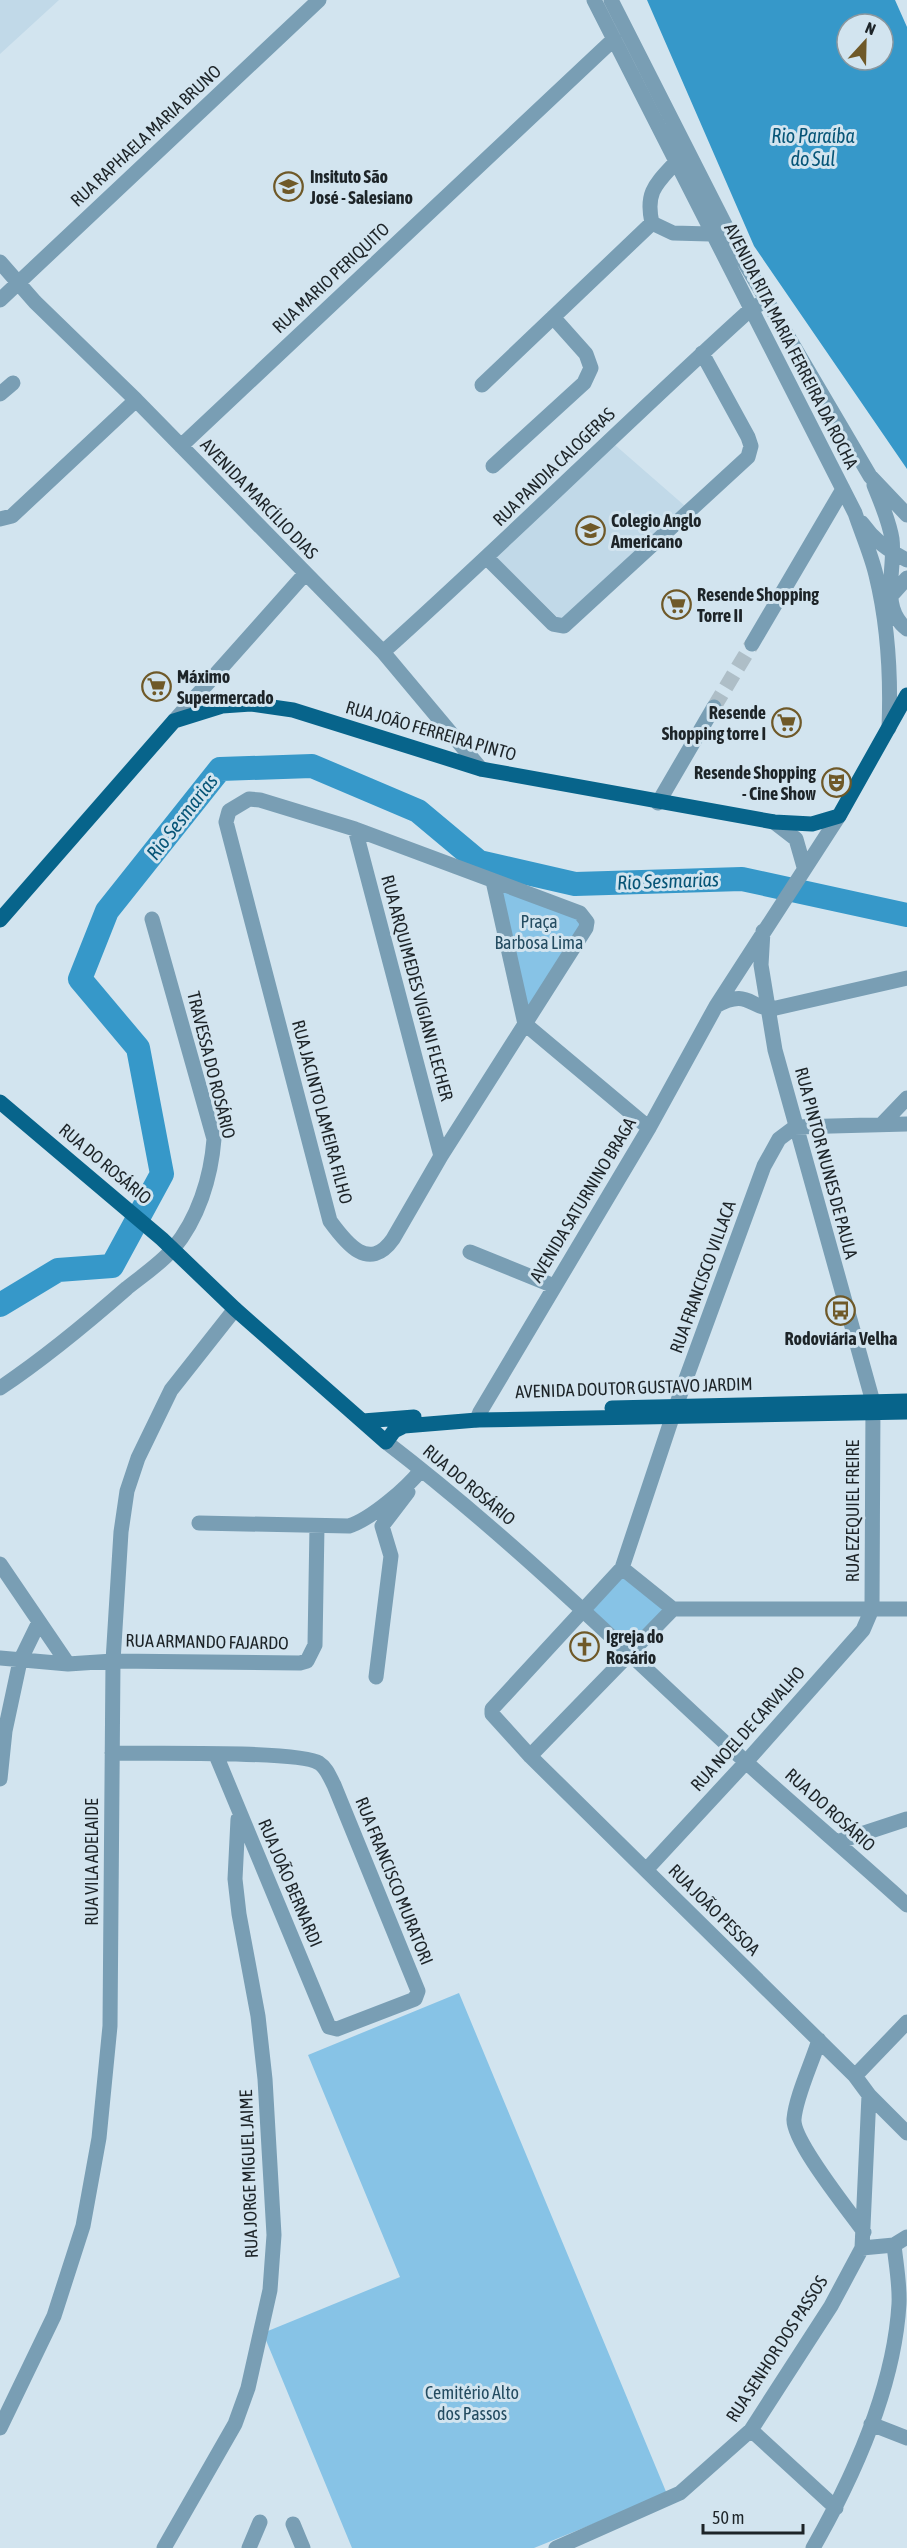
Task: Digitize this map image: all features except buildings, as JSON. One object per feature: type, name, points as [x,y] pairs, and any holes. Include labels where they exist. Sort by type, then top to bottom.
[{"type":"main road","points":[[838,816],[905,702]]},
{"type":"main road","name":"RUA JOÃO FERREIRA PINTO","points":[[174,721],[222,706],[251,704],[293,710],[481,769],[658,803],[774,822],[812,824],[838,816]]},
{"type":"main road","points":[[0,920],[174,721]]},
{"type":"main road","name":"RUA DO ROSÁRIO","points":[[0,1102],[114,1196],[235,1309],[386,1442]]},
{"type":"main road","name":"AVENIDA DOUTOR GUSTAVO JARDIM","points":[[363,1421],[478,1416],[873,1407],[907,1401]]},
{"type":"main road","name":"AVENIDA DOUTOR GUSTAVO JARDIM","points":[[873,1407],[907,1412]]},
{"type":"main road","name":"AVENIDA DOUTOR GUSTAVO JARDIM","points":[[386,1442],[394,1431],[404,1426],[478,1416]]},
{"type":"street","name":"RUA RAPHAELA MARIA BRUNO","points":[[0,300],[319,0]]},
{"type":"street","name":"AVENIDA RITA MARIA FERREIRA DA ROCHA","points":[[594,0],[710,234],[855,513],[873,564],[879,594],[890,685],[889,728]]},
{"type":"street","name":"AVENIDA RITA MARIA FERREIRA DA ROCHA","points":[[611,0],[743,260],[870,476],[907,515]]},
{"type":"street","name":"RUA MARIO PERIQUITO","points":[[181,446],[614,39]]},
{"type":"street","points":[[652,223],[648,206],[654,187],[676,162]]},
{"type":"street","points":[[652,223],[673,233],[710,234]]},
{"type":"street","points":[[482,385],[652,223]]},
{"type":"street","name":"AVENIDA MARCÍLIO DIAS","points":[[0,262],[383,652],[481,769]]},
{"type":"street","name":"RUA PANDIA CALOGERAS","points":[[383,652],[488,558],[702,353],[751,309],[767,301]]},
{"type":"street","points":[[493,466],[584,383],[591,368],[586,354],[554,317]]},
{"type":"street","points":[[488,558],[553,624],[564,626],[748,457],[751,446],[748,437],[702,353]]},
{"type":"street","points":[[0,394],[13,382]]},
{"type":"street","points":[[0,519],[12,516],[136,400]]},
{"type":"street","points":[[870,476],[900,556],[890,597],[892,612],[898,623],[907,629]]},
{"type":"street","points":[[752,644],[843,489]]},
{"type":"street","points":[[855,513],[871,536],[900,556]]},
{"type":"street","points":[[174,721],[304,574]]},
{"type":"street","points":[[890,597],[907,578]]},
{"type":"street","points":[[658,803],[714,707]]},
{"type":"street","name":"RUA JACINTO LAMEIRA FILHO","points":[[355,830],[261,800],[249,799],[230,810],[226,822],[330,1221],[356,1251],[370,1255],[382,1251],[393,1239],[441,1156],[586,928],[587,922],[580,913],[493,881]]},
{"type":"street","name":"AVENIDA SATURNINO BRAGA","points":[[478,1416],[649,1128],[716,1006],[838,816]]},
{"type":"street","points":[[774,822],[796,839],[801,871]]},
{"type":"street","points":[[355,830],[493,881],[525,1024],[649,1128]]},
{"type":"street","name":"RUA ARQUIMEDES VIGIANI FLECHER","points":[[355,830],[441,1156]]},
{"type":"street","name":"TRAVESSA DO ROSÁRIO","points":[[0,1388],[92,1318],[194,1216],[206,1188],[213,1160],[214,1139],[152,919]]},
{"type":"street","name":"RUA PINTOR NUNES DE PAULA","points":[[766,927],[761,965],[766,1009],[795,1126],[873,1407]]},
{"type":"street","points":[[716,1006],[729,999],[744,998],[766,1009],[907,978]]},
{"type":"street","points":[[884,1124],[907,1098]]},
{"type":"street","points":[[795,1126],[907,1124]]},
{"type":"street","name":"RUA FRANCISCO VILLACA","points":[[492,1716],[492,1709],[622,1568],[674,1411],[764,1166],[779,1138],[795,1126]]},
{"type":"street","points":[[470,1252],[554,1286]]},
{"type":"street","name":"RUA VILA ADELAIDE","points":[[0,2428],[54,2316],[83,2226],[99,2138],[110,2026],[113,1661],[121,1532],[127,1491],[138,1458],[171,1390],[235,1309]]},
{"type":"street","name":"RUA EZEQUIEL FREIRE","points":[[872,1609],[873,1407]]},
{"type":"street","name":"RUA DO ROSÁRIO","points":[[386,1442],[418,1474],[584,1610],[746,1762],[907,1905]]},
{"type":"street","points":[[199,1523],[317,1526],[356,1524],[418,1474]]},
{"type":"street","points":[[376,1677],[391,1556],[382,1526],[408,1492],[418,1474]]},
{"type":"street","name":"RUA ARMANDO FAJARDO","points":[[113,1661],[300,1663],[308,1661],[315,1645],[317,1526]]},
{"type":"street","points":[[0,1564],[68,1664]]},
{"type":"street","points":[[622,1568],[673,1609],[907,1609]]},
{"type":"street","points":[[530,1756],[673,1609]]},
{"type":"street","name":"RUA NOEL DE CARVALHO","points":[[646,1870],[746,1762],[862,1630],[872,1609]]},
{"type":"street","points":[[0,1779],[3,1734],[20,1661],[39,1622]]},
{"type":"street","points":[[0,1658],[68,1664],[113,1661]]},
{"type":"street","name":"RUA JOÃO PESSOA","points":[[492,1716],[855,2076],[869,2095],[907,2133]]},
{"type":"street","name":"RUA FRANCISCO MURATORI","points":[[112,1753],[309,1758],[327,1770],[418,1991],[411,2000],[337,2029],[329,2027]]},
{"type":"street","name":"RUA JOÃO BERNARDI","points":[[216,1755],[238,1813],[329,2027]]},
{"type":"street","name":"RUA JORGE MIGUEL JAIME","points":[[164,2548],[235,2424],[248,2388],[270,2290],[274,2235],[265,2079],[258,2016],[239,1914],[235,1879],[238,1813]]},
{"type":"street","points":[[837,1842],[907,1820]]},
{"type":"street","points":[[855,2076],[907,2022]]},
{"type":"street","points":[[819,2040],[795,2114],[795,2127],[825,2181],[864,2232]]},
{"type":"street","points":[[813,2548],[836,2508],[871,2424],[892,2364],[903,2305],[900,2241],[862,2248],[869,2095]]},
{"type":"street","name":"RUA SENHOR DOS PASSOS","points":[[556,2548],[680,2493],[751,2430],[831,2306],[862,2248]]},
{"type":"street","points":[[871,2424],[907,2438]]},
{"type":"street","points":[[751,2430],[791,2470],[836,2508]]},
{"type":"street","points":[[249,2548],[260,2522]]},
{"type":"street","points":[[293,2524],[303,2548]]},
{"type":"shaded area","points":[[0,0],[59,0],[0,54]]},
{"type":"shaded area","name":"Colegio Anglo Americano","points":[[615,445],[685,506],[560,620],[496,557]]},
{"type":"green space","name":"Praça Barbosa Lima","points":[[497,885],[583,921],[526,1010]]},
{"type":"green space","points":[[623,1571],[667,1607],[632,1644],[590,1609]]},
{"type":"green space","name":"Cemitério Alto dos Passos","points":[[459,1993],[667,2494],[534,2548],[352,2548],[263,2333],[400,2277],[308,2055]]},
{"type":"water","name":"Rio Paraíba do Sul","points":[[647,0],[895,0],[907,27],[907,469],[754,246]]},
{"type":"waterway","name":"Rio Sesmarias","points":[[0,1305],[58,1270],[112,1266],[162,1174],[138,1048],[80,979],[107,911],[220,769],[312,766],[418,811],[479,862],[575,884],[742,879],[907,915]]},
{"type":"tunnel","points":[[714,707],[752,644]]},
{"type":"place","name":"Insituto São José - Salesiano","points":[[289,187]]},
{"type":"place","name":"Colegio Anglo Americano","points":[[590,531]]},
{"type":"place","name":"Resende Shopping Torre II","points":[[676,605]]},
{"type":"place","name":"Máximo Supermercado","points":[[156,687]]},
{"type":"place","name":"Resende Shopping torre I","points":[[787,723]]},
{"type":"place","name":"Resende Shopping - Cine Show","points":[[837,783]]},
{"type":"place","name":"Rodoviária Velha","points":[[841,1310]]},
{"type":"place","name":"Igreja do Rosário","points":[[585,1647]]}]
